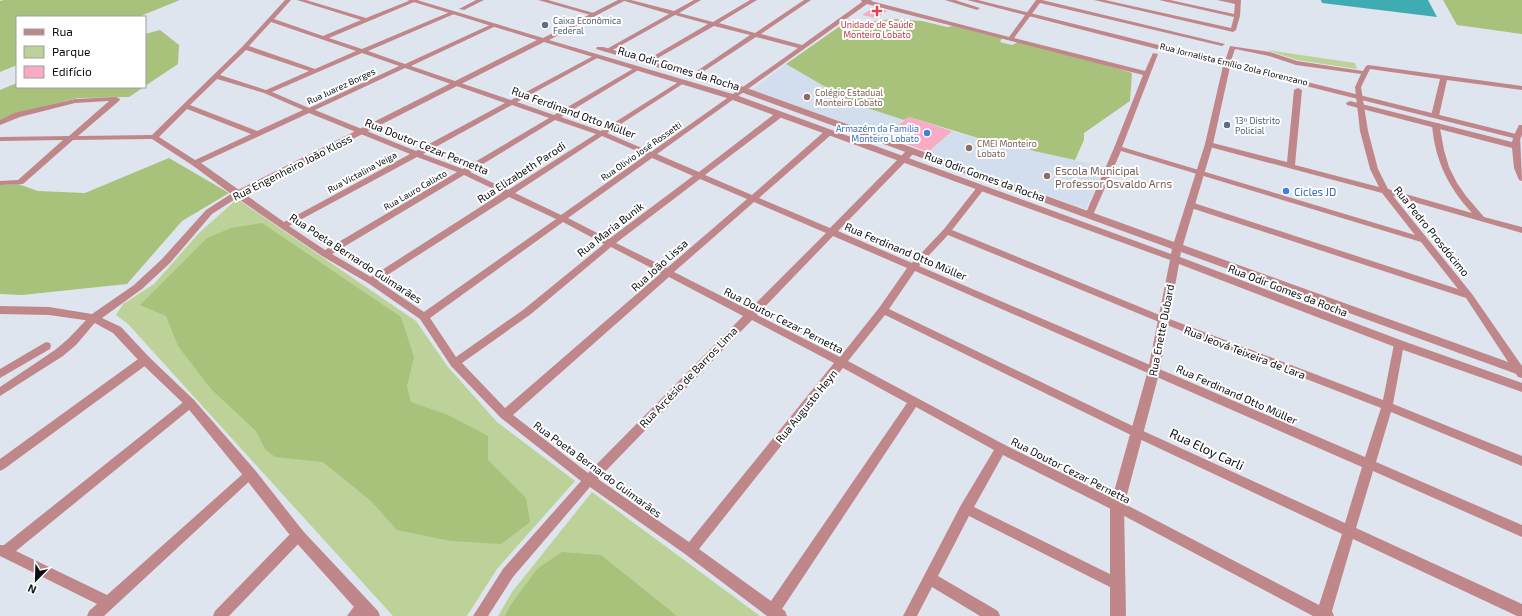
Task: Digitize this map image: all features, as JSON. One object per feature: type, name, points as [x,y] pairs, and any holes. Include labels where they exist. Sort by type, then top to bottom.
[{"type":"street","points":[[0,140],[154,137],[245,47],[288,0]]},
{"type":"street","points":[[300,0],[366,20]]},
{"type":"street","points":[[323,38],[413,0]]},
{"type":"street","name":"Rua Odir Gomes da Rocha","points":[[413,0],[733,97],[1126,240],[1398,344],[1522,388]]},
{"type":"street","name":"Rua Odir Gomes da Rocha","points":[[433,0],[741,90],[1521,372]]},
{"type":"street","points":[[462,8],[481,0]]},
{"type":"street","points":[[541,0],[594,14]]},
{"type":"street","points":[[623,0],[802,47]]},
{"type":"street","name":"Rua Engenheiro João Kloss","points":[[0,392],[59,353],[94,318],[138,287],[166,260],[209,212],[237,194],[623,0]]},
{"type":"street","points":[[607,51],[698,0]]},
{"type":"street","points":[[648,62],[754,0]]},
{"type":"street","points":[[693,76],[808,0]]},
{"type":"street","name":"Rua Jornalista Emílio Zola Florenzano","points":[[948,0],[1026,18],[1360,102],[1436,125],[1516,146]]},
{"type":"street","name":"Rua Jornalista Emílio Zola Florenzano","points":[[970,0],[1026,18],[1155,54],[1226,68],[1298,90],[1435,116],[1517,137]]},
{"type":"street","points":[[1011,38],[1039,0],[1222,44]]},
{"type":"street","points":[[1090,13],[1100,0],[1233,30],[1237,16],[1238,2],[1220,0]]},
{"type":"street","points":[[1162,0],[1237,16]]},
{"type":"street","points":[[865,1],[1147,74]]},
{"type":"street","name":"Rua Olivio José Rossetti","points":[[424,317],[865,1]]},
{"type":"street","points":[[266,92],[452,13]]},
{"type":"street","name":"Rua Ferdinand Otto Müller","points":[[271,20],[601,133],[1154,370],[1522,531]]},
{"type":"street","name":"Rua Juarez Borges","points":[[195,163],[494,25]]},
{"type":"street","points":[[245,47],[315,71]]},
{"type":"street","name":"Rua Enette Dubard","points":[[1118,616],[1117,506],[1154,370],[1177,248],[1209,144],[1232,47],[1270,54],[1296,63],[1367,70]]},
{"type":"street","points":[[1089,215],[1118,148],[1155,54]]},
{"type":"street","name":"Rua Victalina Veiga","points":[[284,225],[597,56]]},
{"type":"street","name":"Rua Lauro Calixto","points":[[325,254],[638,68]]},
{"type":"street","points":[[1367,70],[1522,88]]},
{"type":"street","name":"Rua Pedro Prosdócimo","points":[[1367,70],[1358,87],[1364,131],[1374,169],[1385,191],[1469,296],[1521,372]]},
{"type":"street","name":"Rua Doutor Cezar Pernetta","points":[[216,76],[266,92],[359,132],[464,172],[561,218],[748,316],[841,362],[1001,448],[1117,506],[1324,615]]},
{"type":"street","points":[[1435,116],[1444,78]]},
{"type":"street","name":"Rua Elizabeth Parodi","points":[[371,281],[682,82]]},
{"type":"street","points":[[1291,166],[1298,90]]},
{"type":"street","points":[[0,123],[17,115],[75,101],[116,99],[20,182],[0,183]]},
{"type":"street","points":[[186,106],[257,134]]},
{"type":"street","name":"Rua Maria Bunik","points":[[455,363],[527,312],[610,244],[780,114]]},
{"type":"street","points":[[1436,125],[1437,143],[1445,166],[1456,189],[1481,218]]},
{"type":"street","points":[[1522,127],[1517,137],[1516,146],[1519,171],[1522,178]]},
{"type":"street","name":"Rua João Lissa","points":[[505,415],[669,274],[752,198],[829,132]]},
{"type":"street","name":"Rua Poeta Bernardo Guimarães","points":[[154,137],[195,163],[237,194],[325,254],[371,281],[424,317],[455,363],[505,415],[589,480],[690,550],[776,613]]},
{"type":"street","points":[[1209,144],[1385,191],[1522,230]]},
{"type":"street","points":[[1118,148],[1423,240]]},
{"type":"street","name":"Rua Arcésio de Barros Lima","points":[[480,616],[508,572],[589,480],[830,232],[911,151]]},
{"type":"street","name":"Rua Augusto Heyn","points":[[690,550],[883,310],[913,267],[947,231],[981,188]]},
{"type":"street","points":[[1191,205],[1469,296]]},
{"type":"street","name":"Rua Jeová Teixeira de Lara","points":[[947,231],[1163,320],[1387,406],[1522,461]]},
{"type":"street","points":[[0,310],[49,311],[94,318],[117,330],[145,360],[190,403],[363,613]]},
{"type":"street","name":"Rua Eloy Carli","points":[[883,310],[1137,433],[1522,611]]},
{"type":"street","points":[[1324,615],[1387,406],[1398,344]]},
{"type":"street","points":[[0,374],[46,346]]},
{"type":"street","points":[[0,466],[145,360]]},
{"type":"street","points":[[776,613],[914,401]]},
{"type":"street","points":[[108,603],[3,551],[190,403]]},
{"type":"street","points":[[910,616],[966,509],[1001,448]]},
{"type":"street","points":[[94,616],[250,474]]},
{"type":"street","points":[[966,509],[1117,584]]},
{"type":"street","points":[[220,616],[298,535]]},
{"type":"street","points":[[929,578],[993,616]]},
{"type":"shaded area","name":"Colégio Estadual Monteiro Lobato","points":[[786,64],[855,104],[904,120],[883,137],[752,90]]},
{"type":"shaded area","name":"Escola Municipal Professor Osvaldo Arns","points":[[952,131],[988,141],[1015,144],[1034,151],[1105,167],[1086,209],[927,152]]},
{"type":"green space","points":[[180,0],[140,16],[16,16],[16,65],[0,72],[0,1]]},
{"type":"green space","points":[[1443,0],[1522,0],[1522,34],[1457,25]]},
{"type":"green space","points":[[893,19],[922,21],[947,27],[953,26],[1002,38],[1000,42],[1012,45],[1018,42],[1132,73],[1130,101],[1084,133],[1084,140],[1075,160],[1034,151],[1015,144],[988,141],[909,117],[904,120],[855,104],[786,64],[843,24],[858,28],[875,21]]},
{"type":"green space","points":[[160,30],[179,45],[178,64],[146,85],[146,34]]},
{"type":"green space","points":[[1267,50],[1355,63],[1357,69],[1297,60]]},
{"type":"green space","points":[[16,83],[16,88],[142,88],[129,97],[78,98],[13,114],[0,121],[0,90]]},
{"type":"green space","points":[[169,158],[229,193],[182,221],[127,284],[22,295],[0,294],[0,185],[18,184],[38,191],[85,193]]},
{"type":"green space","points":[[237,199],[416,321],[448,367],[497,422],[575,481],[497,569],[467,616],[393,616],[128,324],[116,315],[123,304],[154,284],[199,233]]},
{"type":"green space","points":[[262,223],[401,317],[414,357],[407,386],[411,402],[448,415],[488,436],[488,460],[526,498],[530,522],[501,544],[451,541],[397,530],[371,501],[323,462],[275,457],[265,449],[256,431],[211,389],[178,346],[166,316],[140,305],[207,238],[231,228]]},
{"type":"green space","points":[[592,492],[760,616],[498,616],[512,592]]},
{"type":"green space","points":[[562,552],[601,555],[677,616],[505,616],[510,606],[537,569]]},
{"type":"water","points":[[1321,0],[1428,0],[1437,17],[1322,3]]},
{"type":"building","name":"Unidade de Saúde Monteiro Lobato","points":[[873,8],[887,11],[876,18],[862,15]]},
{"type":"building","name":"Armazém da Família Monteiro Lobato","points":[[909,117],[952,131],[928,152],[901,142],[910,135],[893,129]]},
{"type":"place","name":"Unidade de Saúde Monteiro Lobato","points":[[877,11]]},
{"type":"place","name":"Caixa Econômica Federal","points":[[545,25]]},
{"type":"place","name":"Colégio Estadual Monteiro Lobato","points":[[807,97]]},
{"type":"place","name":"13º Distrito Policial","points":[[1227,125]]},
{"type":"place","name":"Armazém da Família Monteiro Lobato","points":[[927,133]]},
{"type":"place","name":"CMEI Monteiro Lobato","points":[[969,148]]},
{"type":"place","name":"Escola Municipal Professor Osvaldo Arns","points":[[1047,176]]},
{"type":"place","name":"Cicles JD","points":[[1286,191]]}]
